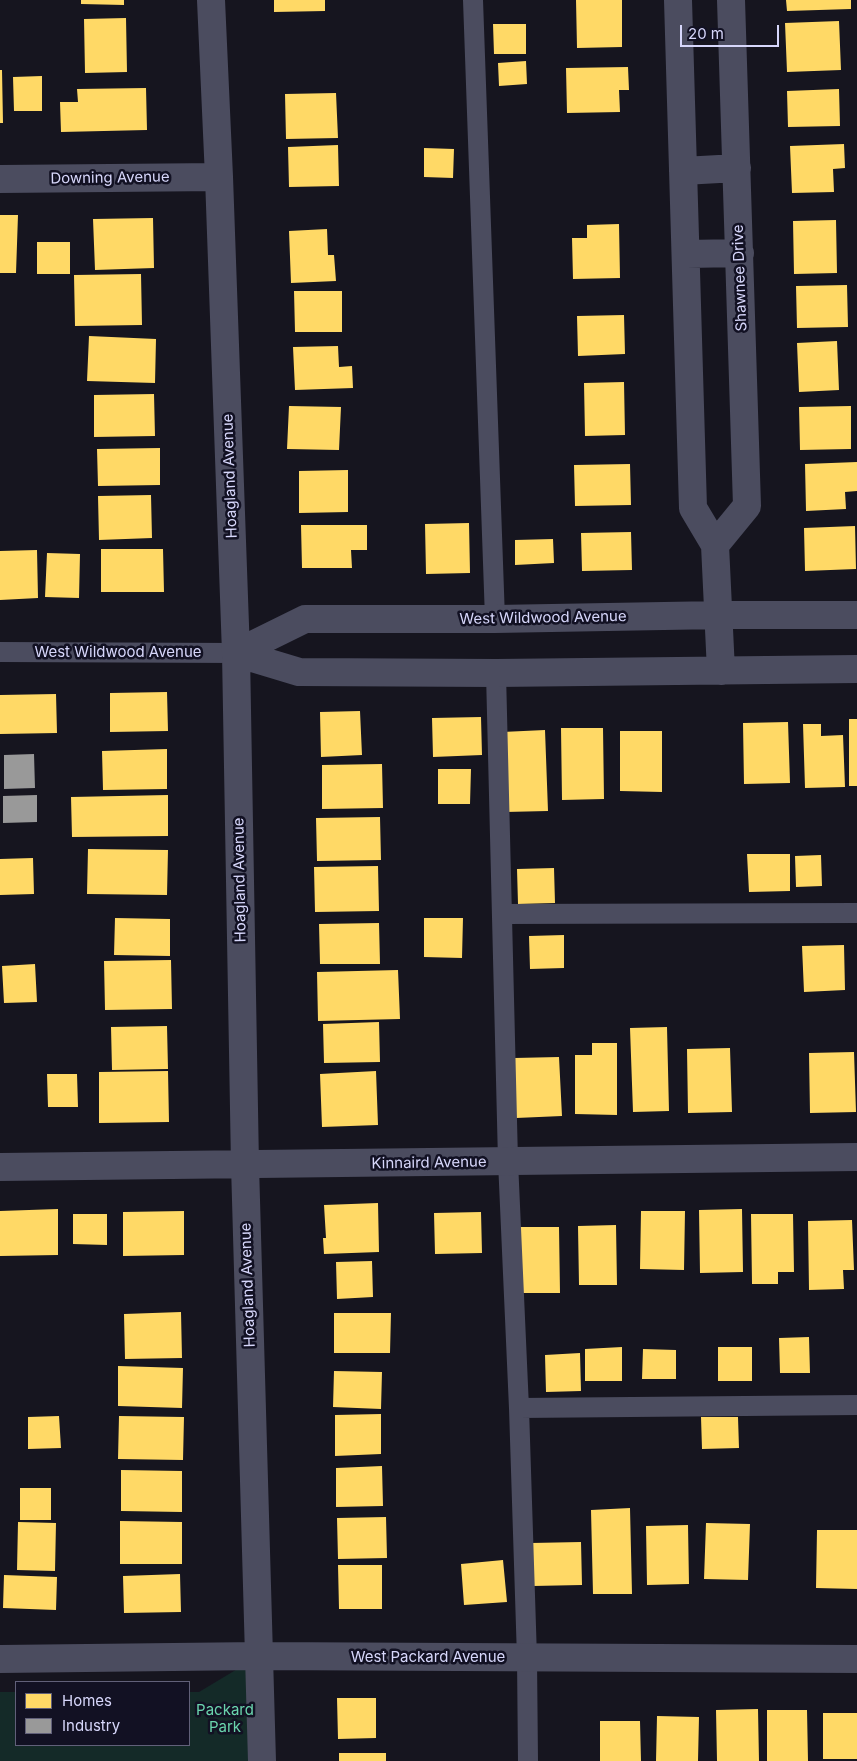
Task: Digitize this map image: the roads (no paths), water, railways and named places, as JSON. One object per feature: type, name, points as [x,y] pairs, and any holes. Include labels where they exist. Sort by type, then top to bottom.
[{"type":"street","name":"Hoagland Avenue","points":[[211,0],[236,654],[245,1165],[262,1761]]},
{"type":"street","points":[[678,0],[693,508],[715,545],[720,615],[721,671]]},
{"type":"street","name":"Shawnee Drive","points":[[715,545],[747,506],[731,0]]},
{"type":"street","points":[[683,171],[737,168]]},
{"type":"street","name":"Downing Avenue","points":[[0,179],[219,177]]},
{"type":"street","points":[[687,254],[740,253]]},
{"type":"street","name":"West Wildwood Avenue","points":[[236,654],[305,619],[857,615]]},
{"type":"street","name":"West Wildwood Avenue","points":[[236,654],[299,672],[496,673],[857,669]]},
{"type":"street","name":"Kinnaird Avenue","points":[[0,1167],[857,1157]]},
{"type":"street","name":"West Packard Avenue","points":[[0,1658],[259,1656],[857,1660]]},
{"type":"lane","points":[[474,0],[495,619]]},
{"type":"lane","name":"West Wildwood Avenue","points":[[0,652],[236,654]]},
{"type":"lane","points":[[496,673],[508,1161],[519,1408],[527,1658],[528,1761]]},
{"type":"lane","points":[[502,914],[857,914]]},
{"type":"lane","points":[[519,1408],[857,1404]]},
{"type":"park label","name":"Packard Park","points":[[225,1718]]}]
